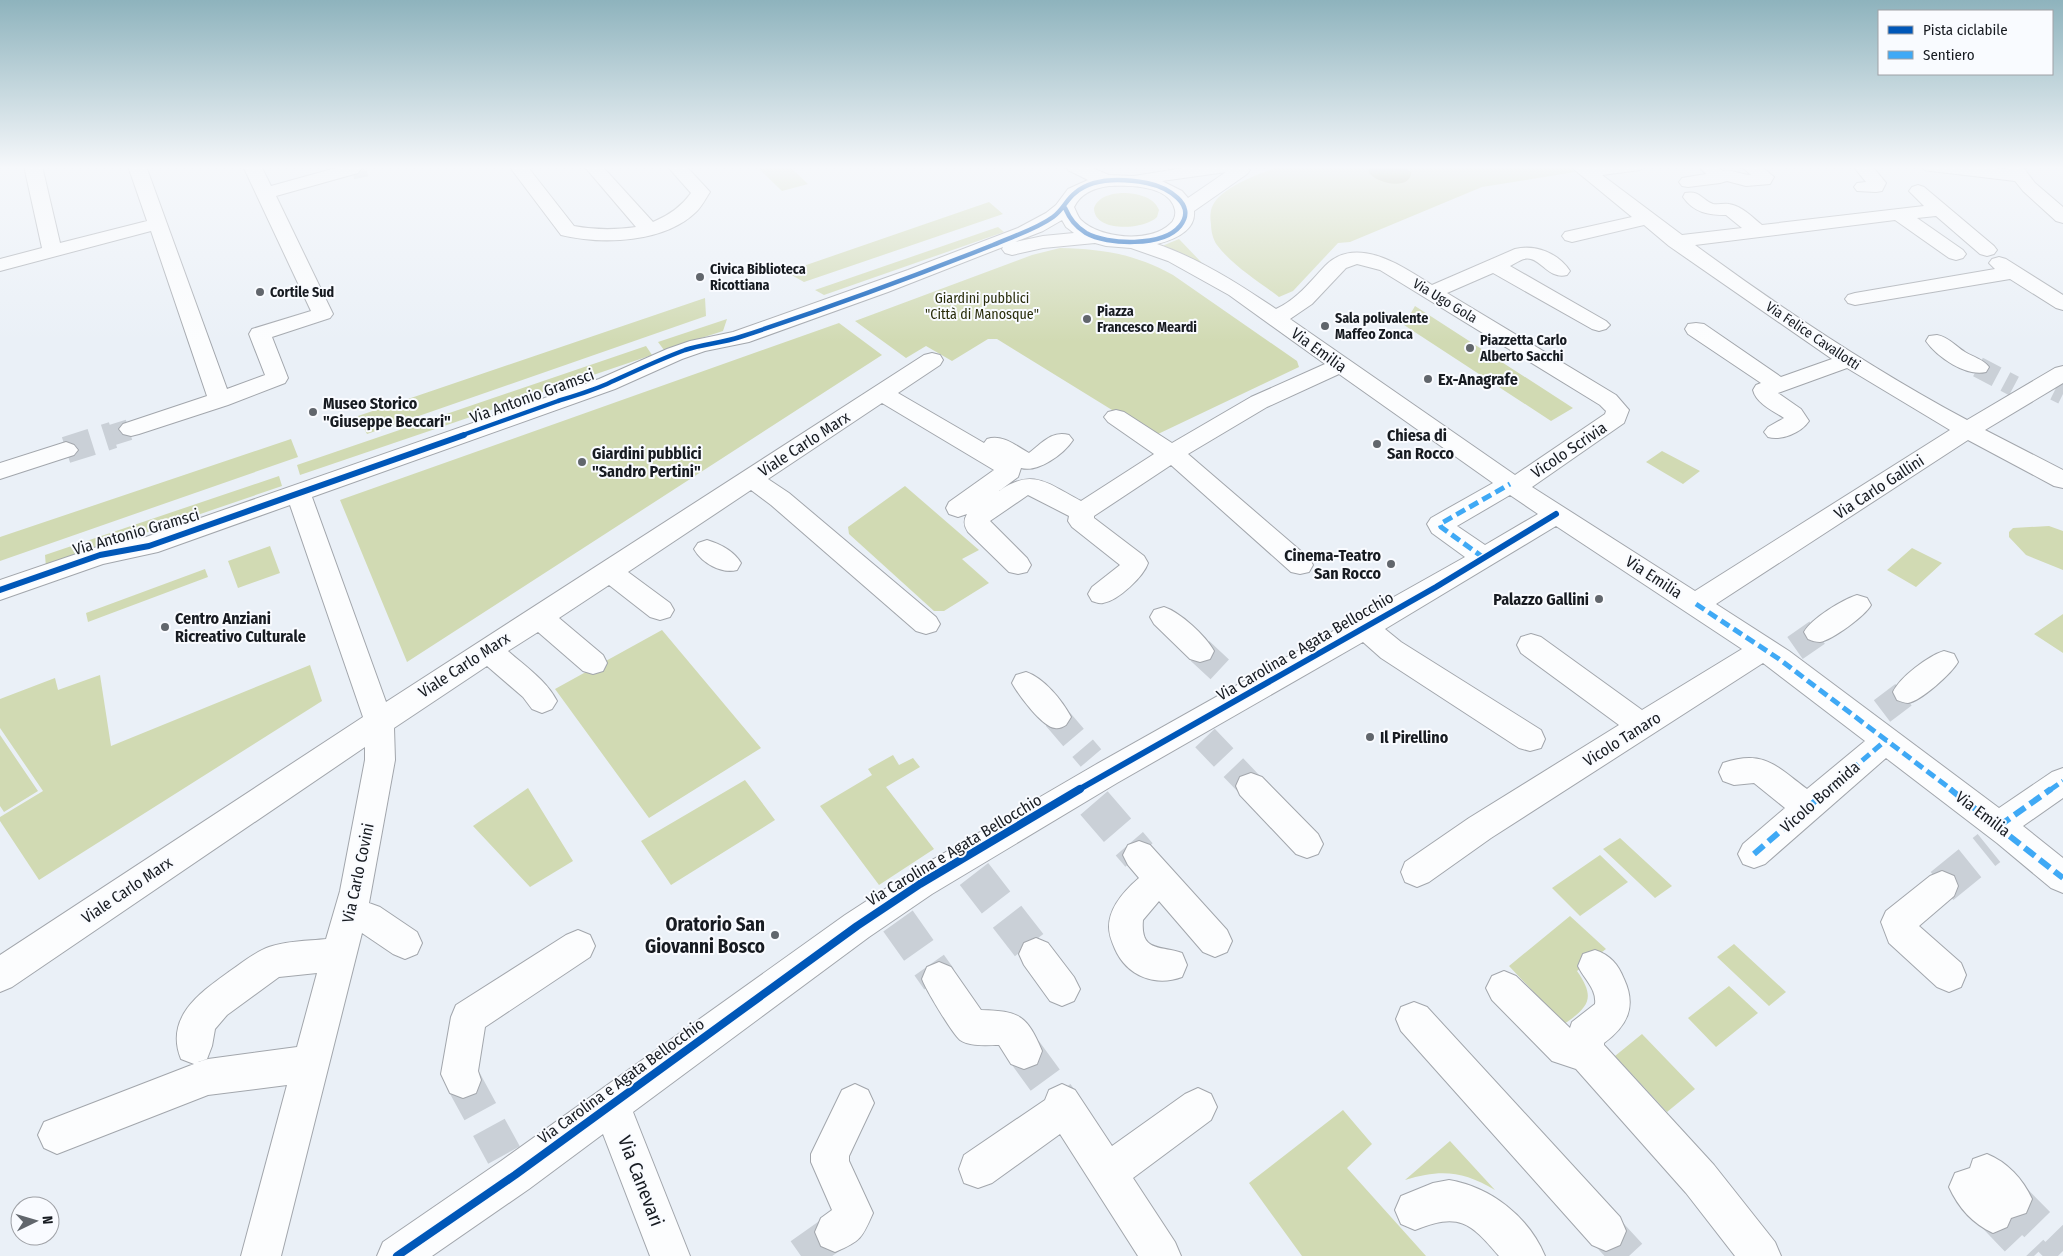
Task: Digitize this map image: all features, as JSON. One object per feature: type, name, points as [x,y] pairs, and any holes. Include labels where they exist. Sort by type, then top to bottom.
[{"type":"street","points":[[46,225],[52,251]]},
{"type":"street","points":[[0,265],[155,225]]},
{"type":"street","points":[[157,225],[220,400]]},
{"type":"street","points":[[131,429],[220,400],[277,378],[260,334],[323,314],[280,225]]},
{"type":"street","points":[[563,225],[568,231],[600,236],[617,236],[649,230],[661,225]]},
{"type":"street","points":[[644,225],[649,230]]},
{"type":"street","name":"Via Antonio Gramsci","points":[[0,590],[100,556],[149,546],[607,384],[642,378],[706,355],[737,338],[945,264],[1041,225]]},
{"type":"street","points":[[1073,225],[1081,232],[1094,237],[1133,242],[1161,237],[1176,229],[1178,225]]},
{"type":"street","name":"Via Emilia","points":[[1188,225],[1195,245],[1207,264],[1236,291]]},
{"type":"street","points":[[1572,236],[1622,225]]},
{"type":"street","name":"Via Felice Cavallotti","points":[[1654,225],[1676,242],[1897,391],[2063,480]]},
{"type":"street","points":[[1749,225],[1756,230]]},
{"type":"street","points":[[1676,242],[1802,225]]},
{"type":"street","points":[[1916,225],[1956,254]]},
{"type":"street","points":[[1957,225],[1991,255],[2063,304]]},
{"type":"street","name":"Via Antonio Gramsci","points":[[945,264],[1029,245],[1094,237]]},
{"type":"street","name":"Via Emilia","points":[[1133,242],[1182,261],[1236,291],[1556,514],[1696,604],[1779,652],[1878,726],[1999,836],[2063,878]]},
{"type":"street","points":[[1430,293],[1528,252],[1536,254],[1560,271]]},
{"type":"street","name":"Via Ugo Gola","points":[[1275,318],[1305,300],[1338,262],[1347,258],[1374,260],[1387,266],[1608,400],[1618,410]]},
{"type":"street","points":[[1494,265],[1599,325]]},
{"type":"street","points":[[1855,299],[2014,272]]},
{"type":"street","points":[[1696,329],[1778,385]]},
{"type":"street","points":[[1937,341],[1957,357],[1978,367]]},
{"type":"street","name":"Viale Carlo Marx","points":[[0,975],[488,650],[932,360]]},
{"type":"street","points":[[1776,432],[1797,421],[1793,414],[1765,394],[1764,390],[1849,360]]},
{"type":"street","points":[[1082,512],[1171,454],[1259,402],[1340,365]]},
{"type":"street","name":"Via Carlo Gallini","points":[[1696,604],[1967,430],[2041,385]]},
{"type":"street","points":[[887,389],[1027,462],[1032,462],[1062,440]]},
{"type":"street","points":[[887,389],[1009,468],[1009,471],[958,508]]},
{"type":"street","name":"Vicolo Scrivia","points":[[1484,558],[1440,524],[1513,485],[1616,418],[1618,410]]},
{"type":"street","points":[[1116,417],[1189,467],[1300,565]]},
{"type":"street","points":[[0,471],[66,450]]},
{"type":"street","points":[[751,478],[780,499],[926,624]]},
{"type":"street","points":[[1018,565],[977,526],[977,518],[1021,487],[1031,486],[1082,512]]},
{"type":"street","name":"Via Carlo Covini","points":[[261,1256],[356,891],[380,760],[379,722],[298,494]]},
{"type":"street","points":[[1082,512],[1081,521],[1135,563],[1133,569],[1101,594]]},
{"type":"street","name":"Via Carolina e Agata Bellocchio","points":[[397,1256],[510,1165],[611,1105],[849,931],[893,913],[968,867],[1093,781],[1199,732],[1238,687],[1365,628],[1556,514]]},
{"type":"street","name":"Via Antonio Gramsci","points":[[0,608],[100,573],[149,546]]},
{"type":"street","points":[[609,571],[660,610]]},
{"type":"street","points":[[1818,632],[1857,605]]},
{"type":"street","points":[[539,617],[593,663]]},
{"type":"street","points":[[1164,617],[1200,651]]},
{"type":"street","points":[[1365,628],[1391,650],[1530,739]]},
{"type":"street","points":[[1531,645],[1642,726]]},
{"type":"street","points":[[488,650],[533,689],[542,701]]},
{"type":"street","name":"Vicolo Tanaro","points":[[1417,872],[1480,828],[1642,726],[1779,652]]},
{"type":"street","points":[[1906,692],[1944,662]]},
{"type":"street","points":[[1026,683],[1056,717]]},
{"type":"street","name":"Vicolo Bormida","points":[[1754,854],[1808,807],[1878,726]]},
{"type":"street","points":[[1734,772],[1759,770],[1808,807]]},
{"type":"street","points":[[1999,836],[2063,781]]},
{"type":"street","points":[[1251,786],[1308,844]]},
{"type":"street","points":[[1170,965],[1157,965],[1146,961],[1129,944],[1126,933],[1126,922],[1150,867],[1215,941]]},
{"type":"street","points":[[1942,886],[1898,922],[1901,932],[1949,974]]},
{"type":"street","points":[[348,918],[368,918],[405,943]]},
{"type":"street","points":[[463,1080],[459,1074],[469,1017],[578,946]]},
{"type":"street","points":[[194,1046],[198,1021],[215,1003],[272,962],[339,954]]},
{"type":"street","points":[[1036,954],[1062,989]]},
{"type":"street","points":[[1586,1053],[1584,1035],[1608,1016],[1613,1004],[1612,988],[1606,977],[1595,966]]},
{"type":"street","points":[[939,979],[972,1027],[1008,1028],[1024,1051]]},
{"type":"street","points":[[1504,988],[1565,1048],[1586,1053],[1700,1179],[1761,1256]]},
{"type":"street","points":[[1414,1019],[1606,1231]]},
{"type":"street","points":[[57,1135],[208,1078],[312,1063]]},
{"type":"street","points":[[836,1232],[849,1222],[853,1213],[830,1162],[830,1154],[855,1102]]},
{"type":"street","name":"Via Canevari","points":[[611,1105],[670,1256]]},
{"type":"street","points":[[1107,1173],[1198,1107]]},
{"type":"street","points":[[978,1169],[1068,1112],[1161,1256]]},
{"type":"street","points":[[1415,1210],[1428,1203],[1446,1200],[1461,1202],[1481,1210],[1500,1225],[1525,1256]]},
{"type":"green space","points":[[923,225],[972,225],[804,282],[786,272]]},
{"type":"green space","points":[[1110,225],[1143,225],[1121,227]]},
{"type":"green space","points":[[1211,225],[1392,225],[1350,242],[1338,243],[1293,291],[1279,297],[1230,260],[1217,245]]},
{"type":"green space","points":[[998,227],[1004,232],[824,295],[815,290]]},
{"type":"green space","points":[[1179,239],[1201,262],[1201,264],[1162,246]]},
{"type":"green space","name":"Giardini pubblici \"Città di Manosque\"","points":[[1060,248],[1105,251],[1132,257],[1159,268],[1173,275],[1297,361],[1299,367],[1158,434],[1151,434],[997,339],[988,339],[952,361],[926,346],[906,358],[855,321],[1032,255]]},
{"type":"green space","points":[[705,298],[706,316],[367,434],[358,416]]},
{"type":"green space","points":[[1415,306],[1573,408],[1551,421],[1404,325]]},
{"type":"green space","points":[[727,319],[723,331],[664,350],[658,342]]},
{"type":"green space","name":"Giardini pubblici \"Sandro Pertini\"","points":[[839,323],[882,355],[407,662],[340,500]]},
{"type":"green space","points":[[646,346],[652,355],[300,475],[297,465]]},
{"type":"green space","points":[[291,439],[298,457],[0,561],[0,537]]},
{"type":"green space","points":[[1662,451],[1700,471],[1683,484],[1646,462]]},
{"type":"green space","points":[[279,476],[282,486],[46,567],[45,555]]},
{"type":"green space","points":[[905,486],[979,550],[962,559],[989,583],[944,611],[934,611],[849,534],[848,527]]},
{"type":"green space","points":[[2049,526],[2063,531],[2063,570],[2026,555],[2009,537],[2009,532],[2013,528]]},
{"type":"green space","points":[[270,546],[280,573],[238,588],[228,561]]},
{"type":"green space","points":[[1912,548],[1942,563],[1916,587],[1887,570]]},
{"type":"green space","points":[[205,569],[208,577],[88,622],[86,613]]},
{"type":"green space","points":[[2063,614],[2063,653],[2034,634]]},
{"type":"green space","points":[[662,630],[761,748],[649,818],[555,689]]},
{"type":"green space","points":[[310,665],[322,701],[39,880],[0,821],[0,817],[43,791],[0,728],[0,699],[55,678],[58,690],[100,675],[111,746]]},
{"type":"green space","points":[[0,735],[38,791],[4,812],[0,806]]},
{"type":"green space","points":[[893,755],[899,765],[913,758],[920,767],[886,787],[934,849],[879,885],[820,806],[872,775],[868,769]]},
{"type":"green space","points":[[745,780],[775,820],[671,885],[641,841]]},
{"type":"green space","points":[[528,788],[573,861],[530,887],[473,826]]},
{"type":"green space","points":[[1620,838],[1672,886],[1655,898],[1603,849]]},
{"type":"green space","points":[[1600,855],[1628,882],[1580,916],[1552,888]]},
{"type":"green space","points":[[1570,916],[1606,949],[1577,971],[1586,988],[1587,1001],[1579,1012],[1564,1024],[1509,966]]},
{"type":"green space","points":[[1734,944],[1786,992],[1769,1006],[1717,957]]},
{"type":"green space","points":[[1729,986],[1758,1013],[1716,1047],[1688,1018]]},
{"type":"green space","points":[[1642,1034],[1695,1089],[1667,1112],[1615,1056]]},
{"type":"green space","points":[[1343,1110],[1372,1144],[1347,1168],[1426,1256],[1302,1256],[1249,1183]]},
{"type":"green space","points":[[1450,1141],[1495,1190],[1472,1179],[1452,1174],[1430,1174],[1405,1180]]},
{"type":"tunnel","points":[[1978,367],[2014,386]]},
{"type":"tunnel","points":[[2055,390],[2063,394]]},
{"type":"tunnel","points":[[109,436],[131,429]]},
{"type":"tunnel","points":[[66,450],[113,435]]},
{"type":"tunnel","points":[[1795,648],[1818,632]]},
{"type":"tunnel","points":[[1200,651],[1229,678]]},
{"type":"tunnel","points":[[1882,711],[1907,692]]},
{"type":"tunnel","points":[[1056,717],[1091,758]]},
{"type":"tunnel","points":[[1205,738],[1251,786]]},
{"type":"tunnel","points":[[1094,803],[1139,855]]},
{"type":"tunnel","points":[[1942,886],[1989,848]]},
{"type":"tunnel","points":[[974,874],[1036,954]]},
{"type":"tunnel","points":[[898,921],[939,979]]},
{"type":"tunnel","points":[[1024,1051],[1062,1103]]},
{"type":"tunnel","points":[[463,1080],[504,1155]]},
{"type":"tunnel","points":[[2012,1199],[2063,1251]]},
{"type":"tunnel","points":[[1993,1213],[2034,1256]]},
{"type":"tunnel","points":[[1606,1231],[1629,1256]]},
{"type":"tunnel","points":[[801,1256],[835,1232]]},
{"type":"marked path","points":[[1484,558],[1441,527],[1440,524],[1510,484]]},
{"type":"marked path","points":[[1696,604],[1779,659],[2008,833],[2063,878]]},
{"type":"marked path","points":[[1754,854],[1886,740]]},
{"type":"marked path","points":[[1999,826],[2063,781]]},
{"type":"cycle path","points":[[0,590],[100,555],[149,546],[607,384],[675,354],[698,346],[741,337],[846,300],[915,275],[1041,225]]},
{"type":"cycle path","points":[[1075,225],[1087,234],[1106,240],[1127,242],[1148,241],[1166,236],[1180,225]]},
{"type":"cycle path","points":[[397,1256],[515,1175],[857,926],[920,884],[1106,774],[1436,587],[1556,514]]},
{"type":"place","name":"Civica Biblioteca Ricottiana","points":[[700,277]]},
{"type":"place","name":"Cortile Sud","points":[[260,292]]},
{"type":"place","name":"Piazza Francesco Meardi","points":[[1087,319]]},
{"type":"place","name":"Sala polivalente Maffeo Zonca","points":[[1325,326]]},
{"type":"place","name":"Piazzetta Carlo Alberto Sacchi","points":[[1470,348]]},
{"type":"place","name":"Ex-Anagrafe","points":[[1428,379]]},
{"type":"place","name":"Museo Storico \"Giuseppe Beccari\"","points":[[313,412]]},
{"type":"place","name":"Chiesa di San Rocco","points":[[1377,444]]},
{"type":"place","name":"Giardini pubblici \"Sandro Pertini\"","points":[[582,462]]},
{"type":"place","name":"Cinema-Teatro San Rocco","points":[[1391,564]]},
{"type":"place","name":"Palazzo Gallini","points":[[1599,599]]},
{"type":"place","name":"Centro Anziani Ricreativo Culturale","points":[[165,627]]},
{"type":"place","name":"Il Pirellino","points":[[1370,737]]},
{"type":"place","name":"Oratorio San Giovanni Bosco","points":[[775,935]]}]
